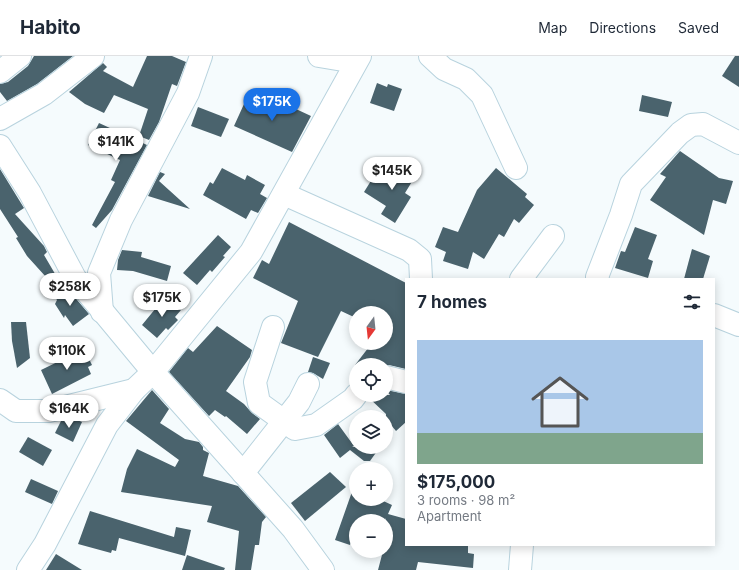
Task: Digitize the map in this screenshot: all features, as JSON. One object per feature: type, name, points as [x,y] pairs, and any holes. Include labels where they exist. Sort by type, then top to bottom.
[{"type":"street","points":[[0,72],[20,56]]},
{"type":"street","points":[[0,120],[44,94],[93,56]]},
{"type":"street","points":[[102,312],[99,273],[121,220],[188,93],[201,56]]},
{"type":"street","points":[[28,570],[52,531],[97,440],[107,425],[134,390],[153,372],[251,252],[358,59],[319,56]]},
{"type":"street","points":[[430,56],[444,69],[466,79],[482,95],[516,168]]},
{"type":"street","points":[[598,278],[621,216],[631,184],[680,133],[691,125],[704,124],[739,143]]},
{"type":"street","points":[[0,146],[30,193],[75,278],[153,372],[293,529],[323,570]]},
{"type":"street","points":[[284,194],[409,250],[420,259],[421,278]]},
{"type":"street","points":[[522,278],[553,236]]},
{"type":"street","points":[[715,315],[739,325]]},
{"type":"street","points":[[273,326],[255,382],[259,403],[283,422],[295,429],[316,425],[349,402]]},
{"type":"street","points":[[393,379],[405,382]]},
{"type":"street","points":[[243,473],[299,402],[308,384]]},
{"type":"street","points":[[0,400],[16,411],[49,411],[134,390]]},
{"type":"street","points":[[520,570],[522,546]]},
{"type":"building","points":[[34,56],[73,56],[37,84],[7,101],[0,92],[0,84],[8,82],[28,66]]},
{"type":"building","points":[[147,56],[172,56],[186,62],[177,86],[172,84],[159,122],[149,140],[139,136],[148,109],[114,95],[104,113],[85,104],[69,92],[103,63],[107,67],[103,71],[133,87]]},
{"type":"building","points":[[735,56],[739,56],[739,87],[722,76]]},
{"type":"building","points":[[377,83],[387,87],[388,84],[402,89],[394,111],[370,103]]},
{"type":"building","points":[[249,93],[280,108],[283,103],[311,116],[292,152],[234,126]]},
{"type":"building","points":[[642,95],[672,102],[668,117],[639,111]]},
{"type":"building","points":[[198,107],[229,119],[221,137],[191,126]]},
{"type":"building","points":[[99,123],[147,145],[112,210],[96,228],[92,225],[115,182],[111,180],[120,160],[88,145]]},
{"type":"building","points":[[680,151],[719,178],[733,181],[726,204],[713,200],[704,235],[650,200],[666,177],[660,174]]},
{"type":"building","points":[[395,162],[416,175],[405,193],[411,197],[395,223],[381,214],[386,206],[364,192],[374,176],[383,182]]},
{"type":"building","points":[[222,168],[245,180],[247,175],[265,185],[260,194],[267,198],[258,213],[251,210],[246,219],[203,195],[210,182],[213,184]]},
{"type":"building","points":[[496,168],[527,194],[525,197],[534,205],[519,223],[514,219],[504,237],[499,234],[484,259],[473,252],[468,269],[443,261],[446,252],[435,247],[443,227],[458,232],[477,190]]},
{"type":"building","points":[[0,169],[24,208],[15,214],[44,246],[47,252],[44,255],[61,284],[55,287],[27,256],[16,238],[18,237],[0,209]]},
{"type":"building","points":[[160,172],[165,174],[159,181],[190,209],[148,196]]},
{"type":"building","points":[[289,222],[405,282],[405,369],[393,366],[393,358],[360,358],[367,350],[393,350],[393,306],[349,306],[349,315],[341,311],[318,357],[281,343],[298,301],[253,278],[262,260],[269,264]]},
{"type":"building","points":[[635,227],[657,235],[648,259],[653,261],[648,278],[615,268],[621,251],[625,252]]},
{"type":"building","points":[[218,235],[231,247],[223,256],[225,257],[212,272],[210,270],[197,285],[183,273]]},
{"type":"building","points":[[692,249],[710,256],[703,278],[684,278]]},
{"type":"building","points":[[122,250],[142,252],[141,257],[171,266],[167,281],[133,271],[117,270],[118,260]]},
{"type":"building","points":[[66,287],[89,314],[73,326],[65,315],[64,318],[55,304],[57,300],[54,295]]},
{"type":"building","points":[[165,297],[181,310],[175,317],[178,320],[168,330],[166,328],[157,338],[142,325]]},
{"type":"building","points":[[11,322],[26,322],[30,358],[17,368],[12,341]]},
{"type":"building","points":[[217,326],[252,350],[250,357],[226,391],[244,404],[260,419],[247,434],[226,416],[225,417],[215,410],[209,416],[169,372],[188,348],[193,352]]},
{"type":"building","points":[[84,349],[92,365],[88,367],[91,374],[52,394],[41,370]]},
{"type":"building","points":[[313,357],[330,363],[323,379],[313,373],[308,372]]},
{"type":"building","points":[[152,390],[169,409],[160,423],[185,439],[199,442],[203,447],[203,450],[209,453],[203,476],[238,486],[266,517],[262,522],[259,545],[255,545],[251,570],[235,570],[239,531],[207,522],[212,506],[121,492],[127,469],[137,449],[175,467],[179,460],[126,421]]},
{"type":"building","points":[[393,391],[405,394],[405,423],[396,431],[393,427],[393,410],[382,410],[373,402],[393,402]]},
{"type":"building","points":[[72,418],[82,422],[73,442],[55,433],[61,421]]},
{"type":"building","points":[[338,424],[349,439],[349,451],[340,458],[324,435]]},
{"type":"building","points":[[28,437],[52,450],[43,466],[19,452]]},
{"type":"building","points":[[355,454],[375,454],[370,461],[364,461]]},
{"type":"building","points":[[330,472],[346,487],[305,521],[291,503]]},
{"type":"building","points":[[31,479],[58,491],[52,504],[25,492]]},
{"type":"building","points":[[349,500],[349,506],[392,506],[388,514],[349,514],[349,545],[335,540]]},
{"type":"building","points":[[90,511],[174,537],[176,527],[191,530],[185,556],[119,538],[116,551],[112,550],[111,553],[78,544]]},
{"type":"building","points":[[393,515],[405,519],[405,546],[468,546],[468,553],[474,554],[473,568],[418,562],[416,570],[378,570],[381,558],[393,558]]},
{"type":"building","points":[[56,554],[82,570],[46,570]]},
{"type":"building","points":[[187,555],[225,568],[224,570],[182,570]]}]
